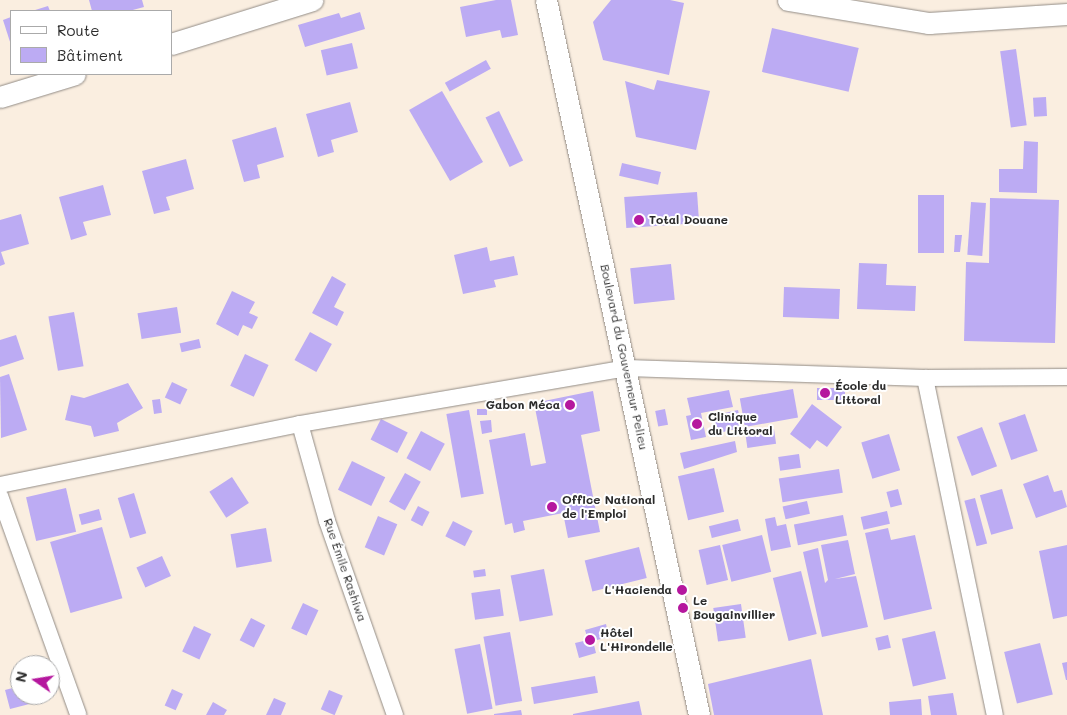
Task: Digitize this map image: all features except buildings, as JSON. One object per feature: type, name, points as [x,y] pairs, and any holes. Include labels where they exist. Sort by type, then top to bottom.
[{"type":"street","points":[[172,44],[312,0]]},
{"type":"street","name":"Boulevard du Gouverneur Pelieu","points":[[546,0],[627,368],[699,715]]},
{"type":"street","points":[[788,0],[929,23],[1067,14]]},
{"type":"street","points":[[0,97],[71,75]]},
{"type":"street","points":[[0,485],[300,424],[627,368],[925,378],[1067,377]]},
{"type":"street","points":[[925,378],[995,715]]},
{"type":"street","name":"Rue Émile Rashiwa","points":[[300,424],[327,521],[395,715]]},
{"type":"street","points":[[0,496],[78,714]]},
{"type":"place","name":"Total Douane","points":[[639,220]]},
{"type":"place","name":"École du Littoral","points":[[825,393]]},
{"type":"place","name":"Gabon Méca","points":[[570,405]]},
{"type":"place","name":"Clinique du Littoral","points":[[697,424]]},
{"type":"place","name":"Office National de l'Emploi","points":[[552,507]]},
{"type":"place","name":"L'Hacienda","points":[[682,590]]},
{"type":"place","name":"Le Bougainvillier","points":[[683,608]]},
{"type":"place","name":"Hôtel L'Hirondelle","points":[[590,640]]}]
